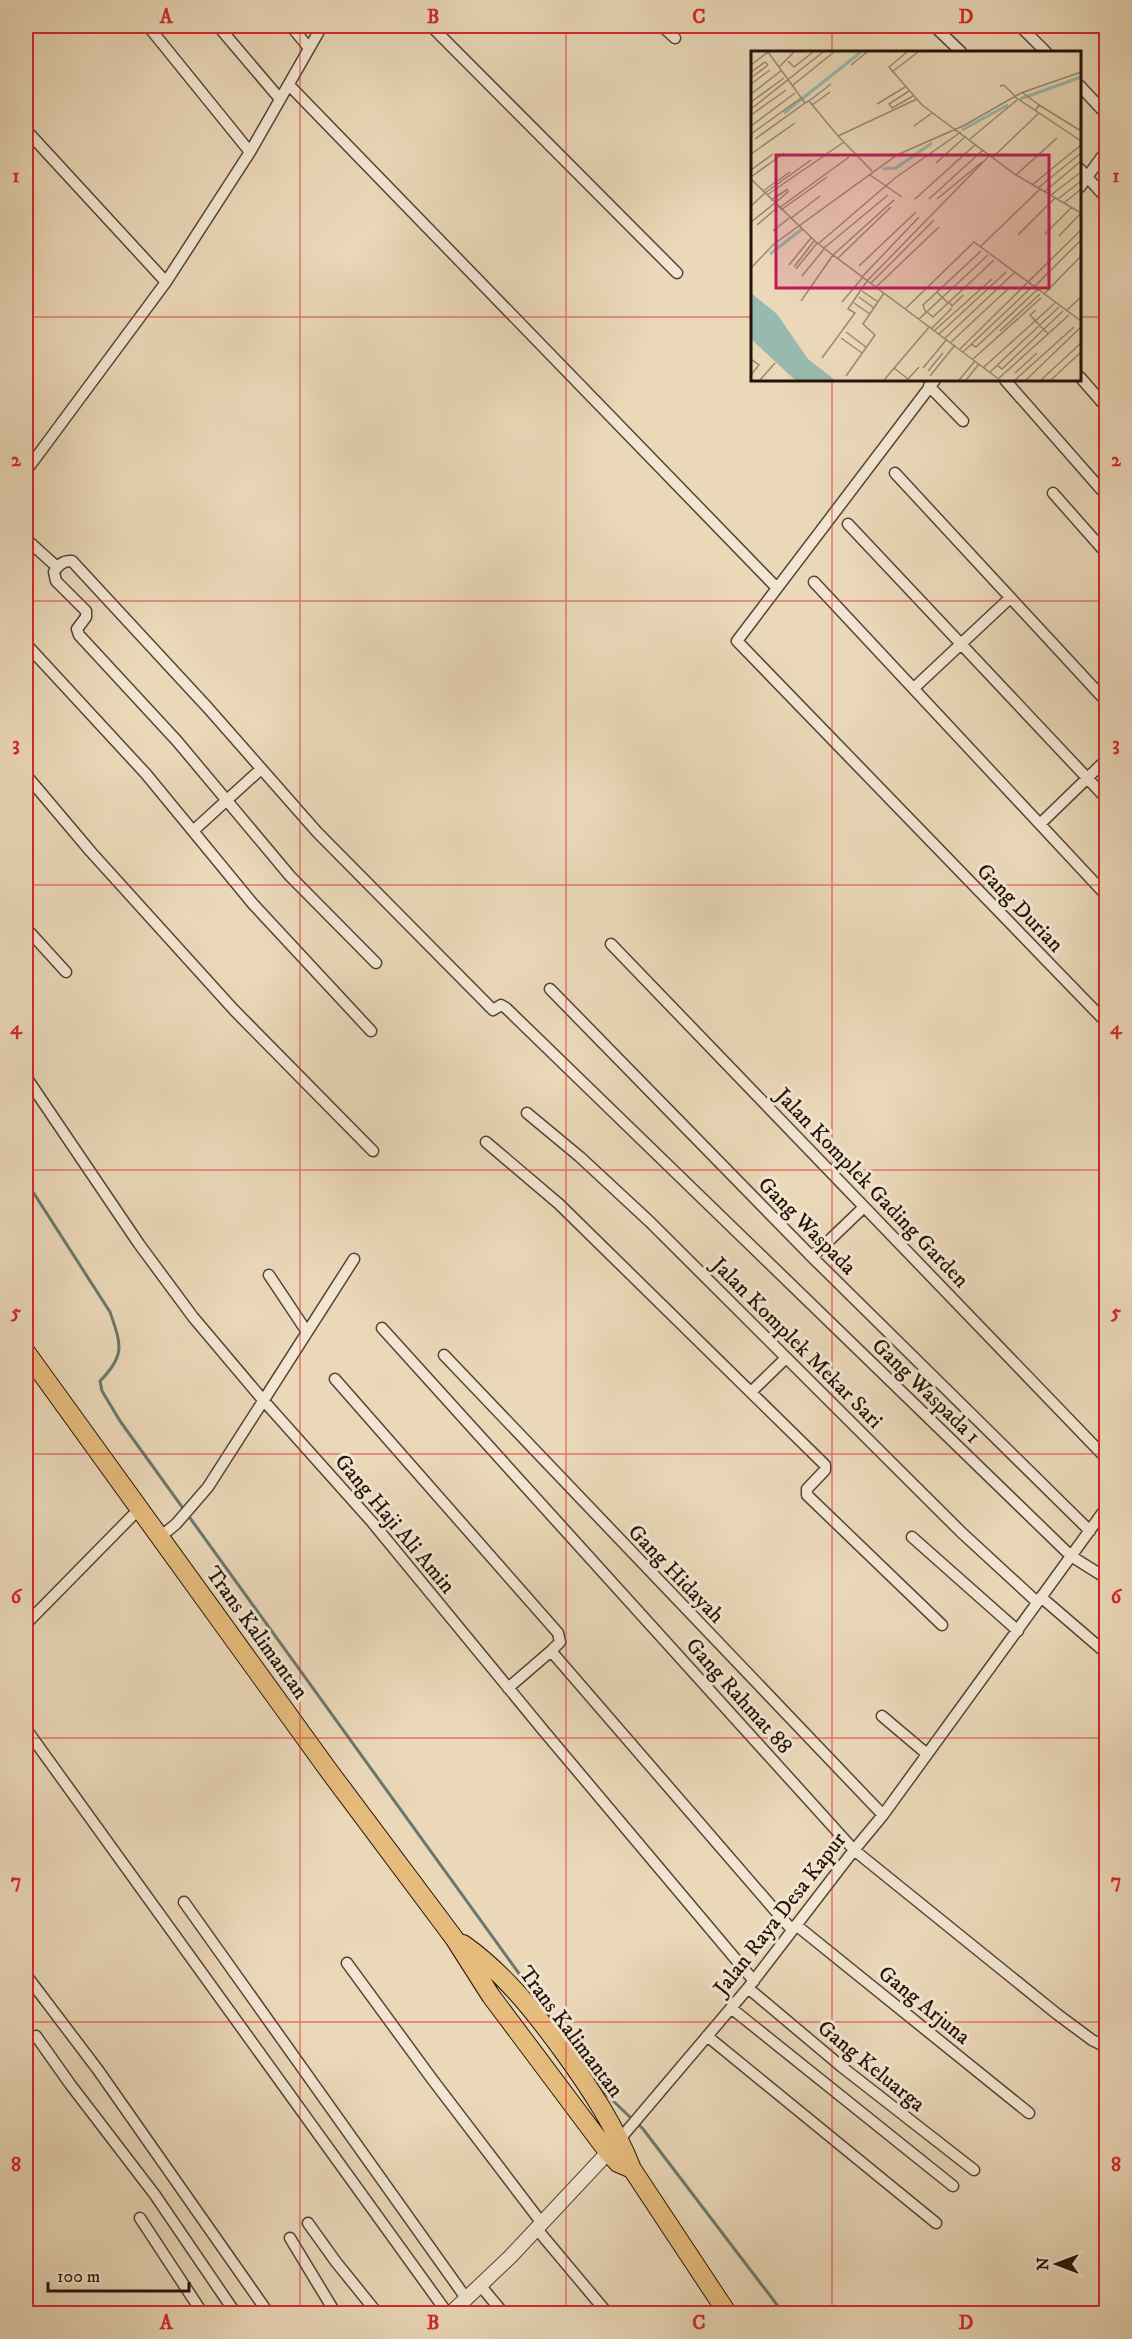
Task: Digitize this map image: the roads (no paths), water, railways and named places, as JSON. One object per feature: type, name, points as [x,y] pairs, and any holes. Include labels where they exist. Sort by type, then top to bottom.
[{"type":"highway","name":"Trans Kalimantan","points":[[26,1352],[328,1771],[454,1938],[491,1996],[603,2158],[632,2169]]},
{"type":"highway","name":"Trans Kalimantan","points":[[454,1938],[480,1957],[516,1990],[587,2084],[620,2139],[632,2169]]},
{"type":"highway","points":[[632,2169],[728,2313]]},
{"type":"street","points":[[148,26],[250,152]]},
{"type":"street","points":[[218,26],[280,99]]},
{"type":"street","points":[[291,26],[309,48]]},
{"type":"street","points":[[26,471],[166,282],[250,152],[322,26]]},
{"type":"street","points":[[431,26],[677,273]]},
{"type":"street","points":[[662,26],[675,38]]},
{"type":"street","points":[[934,26],[960,51]]},
{"type":"street","points":[[1020,26],[1045,51]]},
{"type":"street","points":[[289,85],[776,587],[932,383],[963,422]]},
{"type":"street","points":[[1081,87],[1107,114]]},
{"type":"street","points":[[26,130],[66,182],[166,282]]},
{"type":"street","points":[[1107,151],[1084,173],[1107,198]]},
{"type":"street","points":[[1081,378],[1107,407]]},
{"type":"street","points":[[1006,381],[1107,495]]},
{"type":"street","points":[[895,473],[1107,701]]},
{"type":"street","points":[[1053,493],[1107,553]]},
{"type":"street","points":[[848,524],[1107,798]]},
{"type":"street","points":[[26,539],[57,567]]},
{"type":"street","points":[[193,831],[227,800],[261,770],[208,708],[72,561],[64,561],[54,572],[56,581],[86,611],[86,617],[77,629],[79,635],[177,741],[227,800],[290,876],[376,963]]},
{"type":"street","points":[[814,582],[1107,895]]},
{"type":"street","name":"Gang Durian","points":[[776,587],[737,641],[1107,1022]]},
{"type":"street","points":[[914,688],[1010,598]]},
{"type":"street","points":[[26,644],[146,774],[253,904],[371,1031]]},
{"type":"street","points":[[1040,824],[1107,760]]},
{"type":"street","name":"Gang Waspada 1","points":[[261,770],[317,832],[471,989],[493,1010],[501,1005],[506,1008],[1071,1556],[1107,1578]]},
{"type":"street","points":[[26,775],[98,860],[234,1010],[373,1151]]},
{"type":"street","points":[[26,927],[66,972]]},
{"type":"street","name":"Jalan Komplek Gading Garden","points":[[611,944],[1107,1458]]},
{"type":"street","name":"Gang Waspada","points":[[550,989],[812,1257],[1090,1531]]},
{"type":"street","name":"Gang Haji Ali Amin","points":[[26,1077],[167,1283],[263,1400],[372,1522],[751,1984]]},
{"type":"street","name":"Jalan Komplek Mekar Sari","points":[[527,1113],[580,1157],[650,1222],[961,1532],[1039,1599],[1107,1653]]},
{"type":"street","points":[[486,1142],[559,1204],[825,1465],[825,1470],[807,1489],[807,1495],[942,1624]]},
{"type":"street","points":[[812,1257],[864,1207]]},
{"type":"street","points":[[160,1537],[186,1513],[208,1487],[354,1258]]},
{"type":"street","points":[[269,1275],[307,1332]]},
{"type":"street","name":"Gang Rahmat 88","points":[[382,1328],[854,1850],[1057,2013],[1092,2040],[1107,2047]]},
{"type":"street","name":"Gang Hidayah","points":[[444,1355],[883,1815]]},
{"type":"street","points":[[751,1392],[786,1358]]},
{"type":"street","points":[[335,1379],[558,1633],[560,1642],[508,1688]]},
{"type":"street","name":"Jalan Raya Desa Kapur","points":[[449,2313],[511,2256],[603,2158],[751,1984],[883,1815],[1107,1508]]},
{"type":"street","points":[[26,1624],[139,1509]]},
{"type":"street","points":[[912,1537],[1018,1631]]},
{"type":"street","name":"Gang Arjuna","points":[[551,1651],[794,1927],[1029,2113]]},
{"type":"street","points":[[882,1716],[927,1754]]},
{"type":"street","points":[[26,1730],[449,2313]]},
{"type":"street","points":[[184,1902],[466,2298]]},
{"type":"street","points":[[347,1963],[539,2225],[608,2313]]},
{"type":"street","points":[[26,1975],[98,2070],[269,2313]]},
{"type":"street","name":"Gang Keluarga","points":[[751,1984],[842,2067],[974,2170]]},
{"type":"street","points":[[731,2008],[953,2186]]},
{"type":"street","points":[[36,2036],[76,2093],[155,2195],[236,2313]]},
{"type":"street","points":[[707,2036],[936,2223]]},
{"type":"street","points":[[141,2218],[203,2313]]},
{"type":"street","points":[[308,2223],[336,2262],[378,2313]]},
{"type":"street","points":[[290,2238],[336,2313]]},
{"type":"street","points":[[480,2285],[504,2313]]},
{"type":"waterway","points":[[26,1181],[110,1312],[119,1341],[119,1349],[114,1364],[100,1381],[102,1391],[120,1421],[606,2094],[632,2119]]},
{"type":"waterway","points":[[637,2123],[784,2314]]}]
